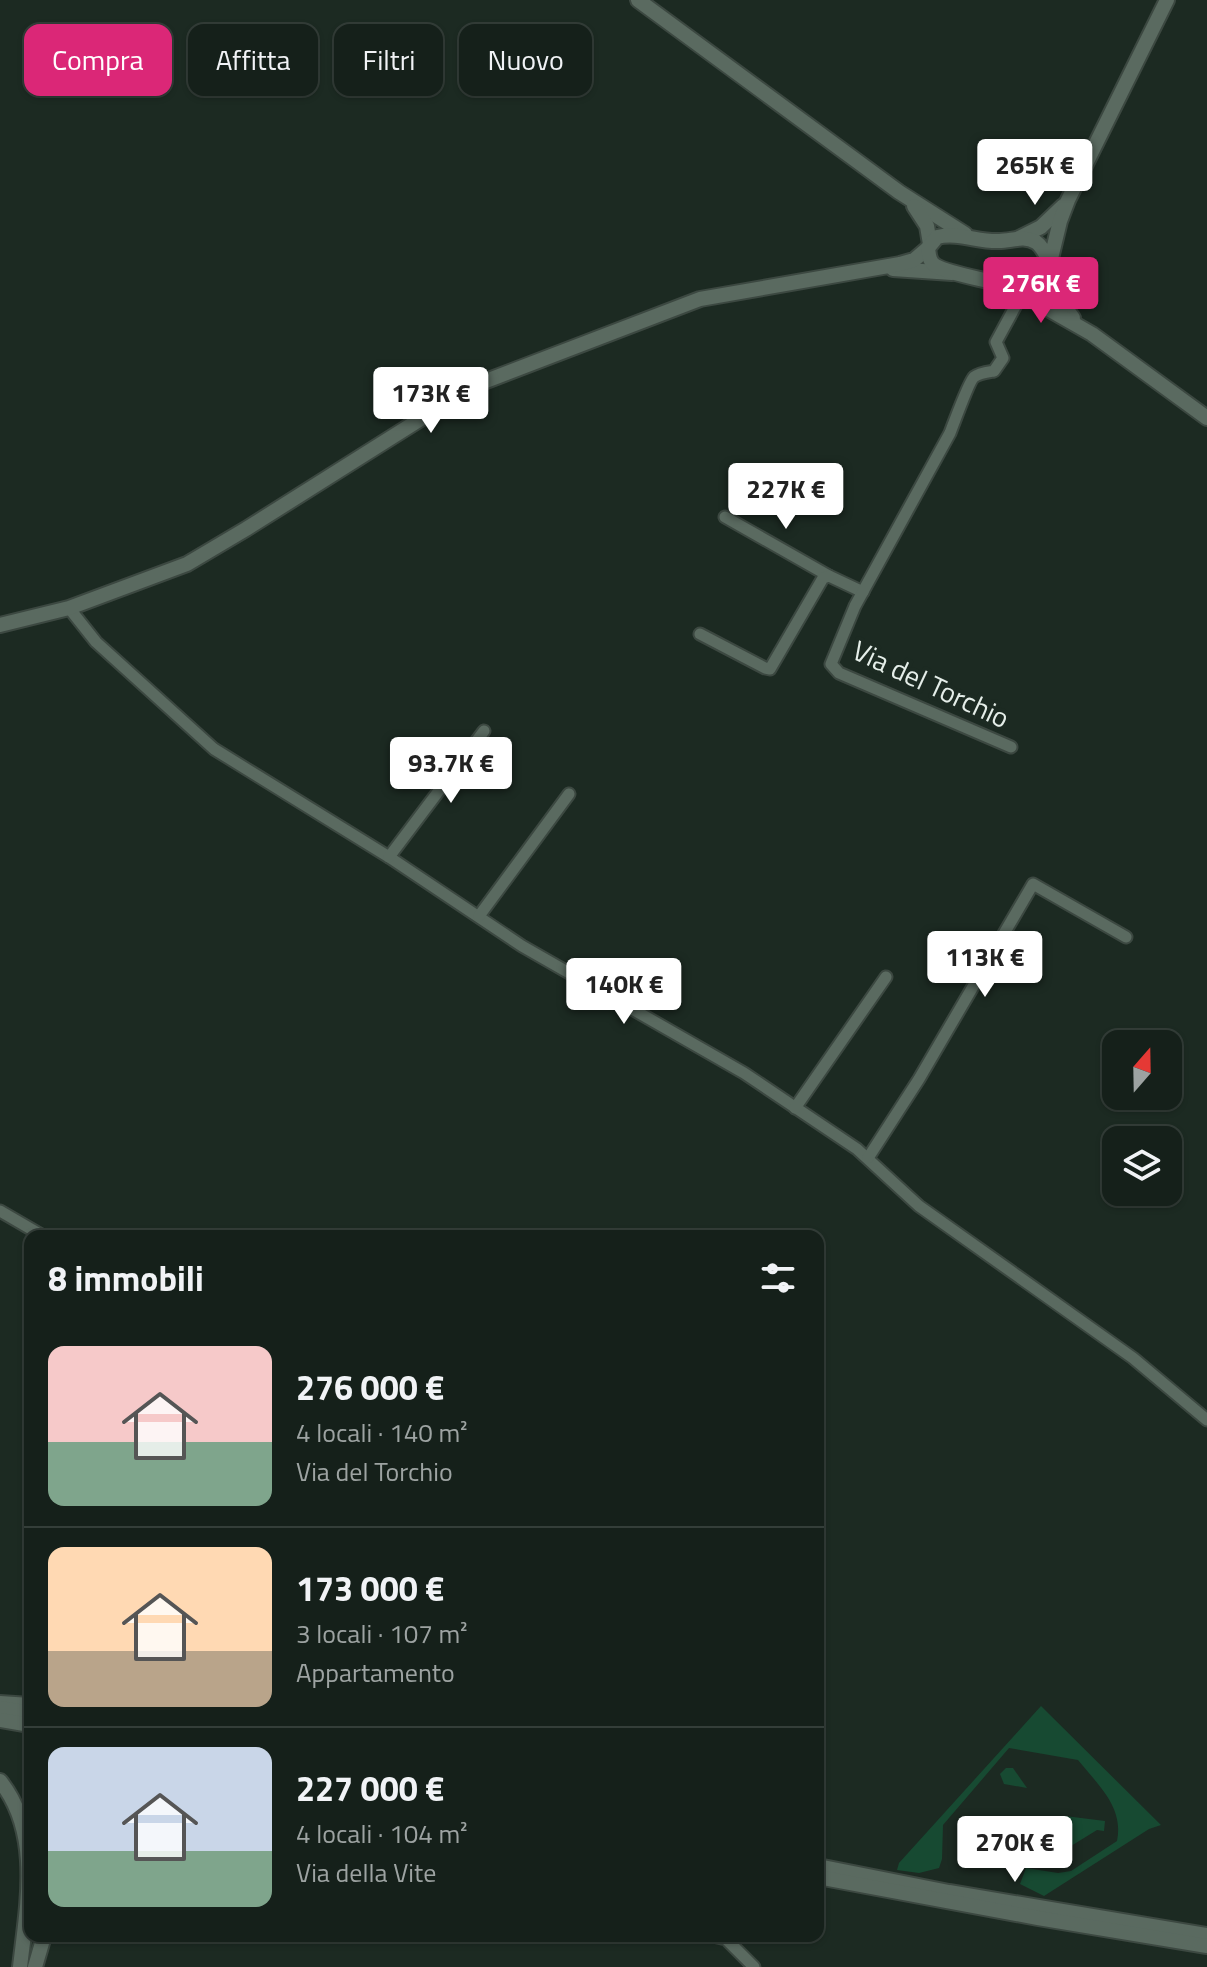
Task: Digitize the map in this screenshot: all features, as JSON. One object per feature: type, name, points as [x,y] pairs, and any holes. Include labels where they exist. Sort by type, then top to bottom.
[{"type":"main road","points":[[638,0],[899,192],[972,238]]},
{"type":"main road","points":[[899,192],[923,218],[929,257],[935,266],[1008,285],[1033,288],[1043,281],[1068,200],[1167,0]]},
{"type":"main road","points":[[0,625],[69,608],[187,564],[493,376],[601,339],[700,299],[914,260],[937,237],[945,235],[1003,241],[1019,238],[1041,227],[1068,200]]},
{"type":"main road","points":[[1019,238],[1028,239],[1041,247],[1063,305],[1092,334]]},
{"type":"main road","points":[[877,268],[930,274],[958,273]]},
{"type":"main road","points":[[1008,285],[1092,334],[1207,418]]},
{"type":"main road","points":[[0,1706],[24,1705]]},
{"type":"main road","points":[[0,1706],[24,1712]]},
{"type":"main road","points":[[0,1720],[24,1724]]},
{"type":"main road","points":[[0,1781],[17,1812],[24,1835]]},
{"type":"main road","points":[[824,1867],[949,1892],[1207,1935]]},
{"type":"main road","points":[[824,1878],[1207,1946]]},
{"type":"main road","points":[[21,1967],[24,1932]]},
{"type":"main road","points":[[21,1967],[26,1942]]},
{"type":"main road","points":[[34,1967],[40,1942]]},
{"type":"street","name":"Via del Torchio","points":[[1011,747],[839,673],[831,664],[863,592],[950,433],[973,377],[994,371],[1003,358],[996,342],[1022,294]]},
{"type":"street","points":[[725,517],[863,592]]},
{"type":"street","points":[[700,634],[770,669],[823,578],[829,576]]},
{"type":"street","points":[[69,608],[96,642],[214,749],[389,857],[522,946],[744,1073],[868,1158],[919,1206],[1133,1358],[1207,1420]]},
{"type":"street","points":[[389,857],[484,731]]},
{"type":"street","points":[[479,916],[569,794]]},
{"type":"street","points":[[868,1158],[919,1079],[1033,884],[1126,937]]},
{"type":"street","points":[[795,1108],[886,977]]},
{"type":"street","points":[[0,1211],[33,1230]]},
{"type":"street","points":[[729,1942],[754,1967]]},
{"type":"green space","points":[[1041,1706],[1161,1825],[1149,1829],[1044,1896],[1020,1884],[1026,1868],[1058,1873],[1071,1871],[1117,1841],[1118,1829],[1108,1797],[1078,1760],[1009,1748],[943,1825],[939,1868],[919,1873],[897,1870],[899,1863]]},
{"type":"green space","points":[[1006,1768],[1013,1768],[1027,1788],[1004,1784],[1000,1774]]},
{"type":"green space","points":[[1065,1816],[1105,1821],[1104,1831],[1097,1830],[1058,1854],[1069,1827],[1064,1825]]}]
